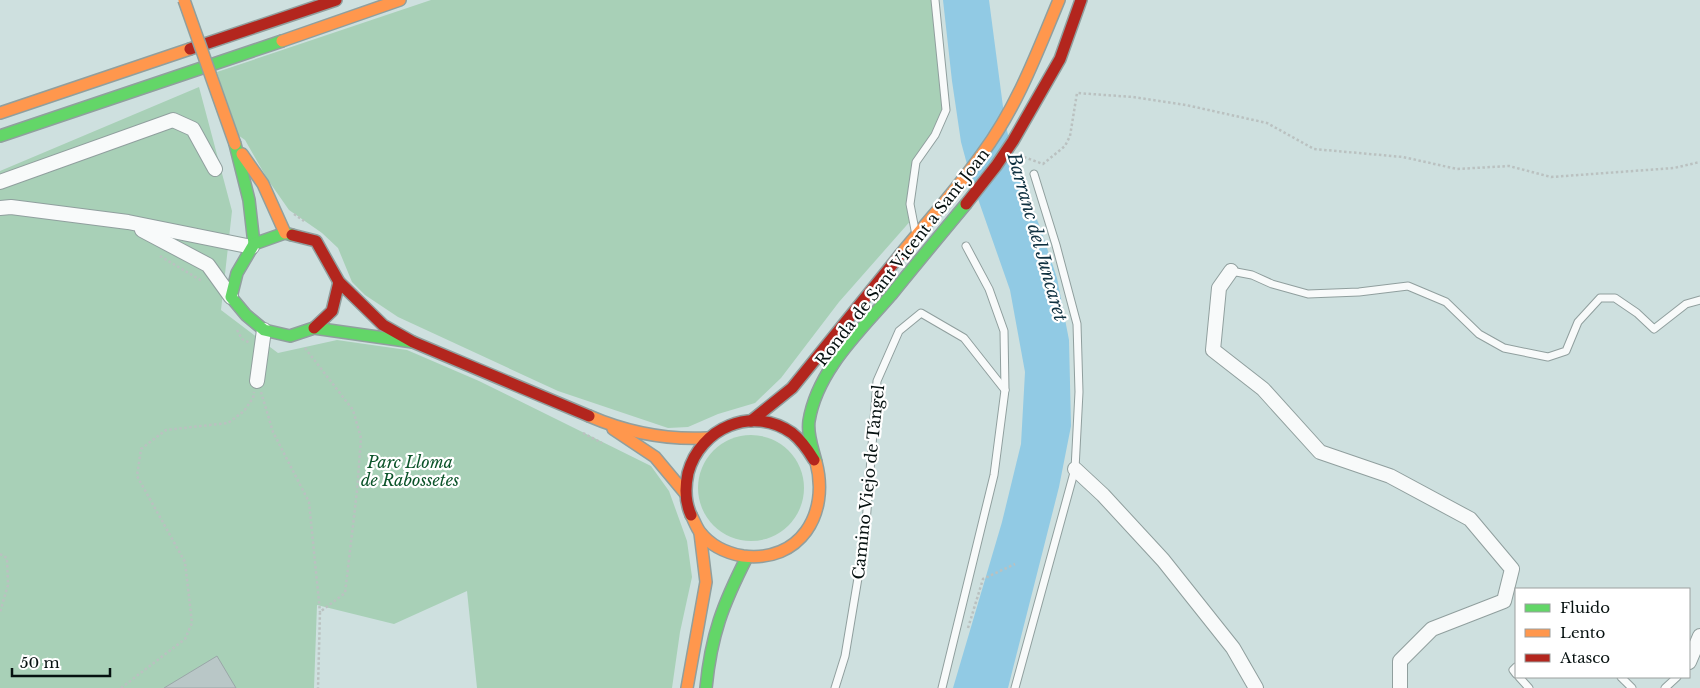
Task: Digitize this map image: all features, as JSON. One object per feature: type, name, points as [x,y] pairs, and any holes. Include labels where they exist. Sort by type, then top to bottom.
[{"type":"main road","points":[[184,0],[235,144],[249,200],[253,246],[237,273],[231,297],[246,315],[264,330],[290,336],[314,328],[332,311],[339,282]]},
{"type":"main road","points":[[0,113],[336,0]]},
{"type":"main road","points":[[0,136],[400,0]]},
{"type":"main road","name":"Ronda de Sant Vicent a Sant Joan","points":[[751,421],[792,388],[983,153],[1008,113],[1031,69],[1059,0]]},
{"type":"main road","name":"Ronda de Sant Vicent a Sant Joan","points":[[814,460],[803,444],[788,431],[771,424],[751,421],[735,423],[720,429],[707,438],[694,454],[686,473],[685,493],[689,514],[700,533],[714,545],[730,553],[747,557],[768,556],[786,549],[802,536],[814,519],[820,500],[820,480],[814,460],[809,428],[816,398],[827,376],[865,325],[996,166],[1013,141],[1060,59],[1081,0]]},
{"type":"main road","points":[[235,144],[263,184],[285,233]]},
{"type":"main road","points":[[253,246],[285,233],[316,241],[339,282],[383,325],[413,342],[606,423],[665,437],[684,439],[707,438]]},
{"type":"main road","points":[[314,328],[413,342]]},
{"type":"main road","points":[[606,423],[655,457],[685,493]]},
{"type":"main road","name":"Ronda de Sant Vicent a Sant Joan","points":[[687,688],[706,582],[700,533]]},
{"type":"main road","points":[[706,688],[708,665],[718,619],[747,557]]},
{"type":"street","points":[[0,182],[173,120],[193,129],[215,170]]},
{"type":"street","points":[[0,208],[11,207],[128,222],[253,246]]},
{"type":"street","points":[[128,222],[208,265],[231,297]]},
{"type":"street","points":[[1231,271],[1219,288],[1214,350],[1263,389],[1320,452],[1390,476],[1470,520],[1512,570],[1504,601],[1432,629],[1400,661],[1400,688]]},
{"type":"street","points":[[257,381],[264,330]]},
{"type":"street","points":[[1075,469],[1163,560],[1233,648],[1256,688]]},
{"type":"street","points":[[1690,660],[1700,636]]},
{"type":"lane","points":[[917,234],[910,204],[916,162],[935,135],[946,110],[935,0]]},
{"type":"lane","points":[[1015,688],[1075,469],[1079,392],[1077,324],[1056,245],[1034,174]]},
{"type":"lane","points":[[942,688],[994,475],[1005,390],[1004,331],[989,289],[966,246]]},
{"type":"lane","points":[[1231,271],[1252,275],[1272,284],[1308,294],[1359,292],[1408,286],[1446,302],[1479,334],[1504,348],[1548,356],[1566,351],[1578,322],[1600,298],[1615,298],[1637,313],[1654,329],[1686,304],[1700,300]]},
{"type":"lane","name":"Camino Viejo de Tángel","points":[[835,688],[845,656],[865,536],[878,381],[899,331],[921,313],[964,338],[1005,390]]},
{"type":"lane","points":[[1520,678],[1529,688]]},
{"type":"lane","points":[[1622,678],[1632,688]]},
{"type":"lane","points":[[1665,688],[1676,678]]},
{"type":"path","points":[[1019,156],[1043,164],[1065,146],[1070,136],[1077,93],[1133,97],[1186,105],[1267,123],[1314,149],[1402,157],[1457,170],[1509,166],[1551,177],[1674,168],[1700,162]]},
{"type":"path","points":[[289,210],[309,224]]},
{"type":"path","points":[[202,281],[208,265]]},
{"type":"path","points":[[304,347],[353,410],[361,438],[357,491],[344,593],[320,612]]},
{"type":"path","points":[[257,381],[273,432],[310,502],[320,612],[318,688]]},
{"type":"path","points":[[121,688],[185,639],[192,623],[185,562],[137,476],[141,449],[166,430],[228,423],[244,411],[253,398],[257,381]]},
{"type":"path","points":[[0,554],[7,558],[8,585],[0,612]]},
{"type":"path","points":[[967,632],[983,580],[1015,564]]},
{"type":"green space","points":[[431,0],[935,0],[946,110],[916,162],[910,204],[913,218],[839,302],[781,378],[755,403],[718,414],[688,427],[668,428],[558,391],[398,317],[365,295],[352,282],[338,248],[322,233],[289,210],[268,180],[245,140],[235,133],[217,72]]},
{"type":"green space","name":"Parc Lloma de Rabossetes","points":[[199,87],[232,211],[221,310],[278,353],[337,340],[407,350],[479,381],[651,466],[669,491],[687,541],[692,577],[680,632],[672,688],[477,688],[467,591],[394,624],[317,605],[314,688],[0,688],[0,171]]},
{"type":"green space","points":[[751,435],[771,439],[789,450],[800,468],[804,488],[800,508],[789,526],[771,537],[751,541],[731,537],[713,526],[702,508],[698,488],[702,468],[713,450],[731,439]]},
{"type":"water","name":"Barranc del Juncaret","points":[[943,0],[989,0],[1005,122],[1016,169],[1040,227],[1057,278],[1069,340],[1071,426],[1059,487],[1008,688],[953,688],[1002,522],[1021,444],[1025,372],[1010,290],[971,179],[961,142]]},
{"type":"building","points":[[217,656],[236,688],[164,688]]},
{"type":"traffic: fast","points":[[0,136],[282,41]]},
{"type":"traffic: fast","points":[[235,144],[249,200],[254,244]]},
{"type":"traffic: fast","points":[[816,462],[810,437],[809,421],[821,385],[830,369],[853,338],[966,204]]},
{"type":"traffic: fast","points":[[292,235],[285,233],[254,244],[237,273],[231,297],[246,315],[264,330],[290,336],[314,328],[413,342]]},
{"type":"traffic: fast","points":[[706,688],[711,652],[719,620],[747,557]]},
{"type":"traffic: slow","points":[[184,0],[235,144]]},
{"type":"traffic: slow","points":[[282,41],[400,0]]},
{"type":"traffic: slow","points":[[900,255],[963,180],[1006,118],[1043,40],[1059,0]]},
{"type":"traffic: slow","points":[[0,113],[190,49]]},
{"type":"traffic: slow","points":[[242,154],[263,184],[285,233]]},
{"type":"traffic: slow","points":[[589,416],[603,422],[647,434],[677,438],[707,438]]},
{"type":"traffic: slow","points":[[613,429],[655,457],[685,493]]},
{"type":"traffic: slow","points":[[691,515],[704,537],[725,551],[743,556],[763,556],[780,552],[795,543],[806,531],[814,516],[819,500],[816,462]]},
{"type":"traffic: slow","points":[[687,688],[706,582],[700,533]]},
{"type":"traffic: jam","points":[[190,49],[336,0]]},
{"type":"traffic: jam","points":[[966,204],[1013,141],[1060,59],[1081,0]]},
{"type":"traffic: jam","points":[[292,235],[316,241],[339,282],[383,325],[413,342],[589,416]]},
{"type":"traffic: jam","points":[[751,421],[792,388],[900,255]]},
{"type":"traffic: jam","points":[[314,328],[332,311],[339,282]]},
{"type":"traffic: jam","points":[[691,515],[686,489],[688,473],[694,457],[716,433],[730,426],[745,421],[761,421],[777,425],[792,433],[804,445],[814,460]]}]
